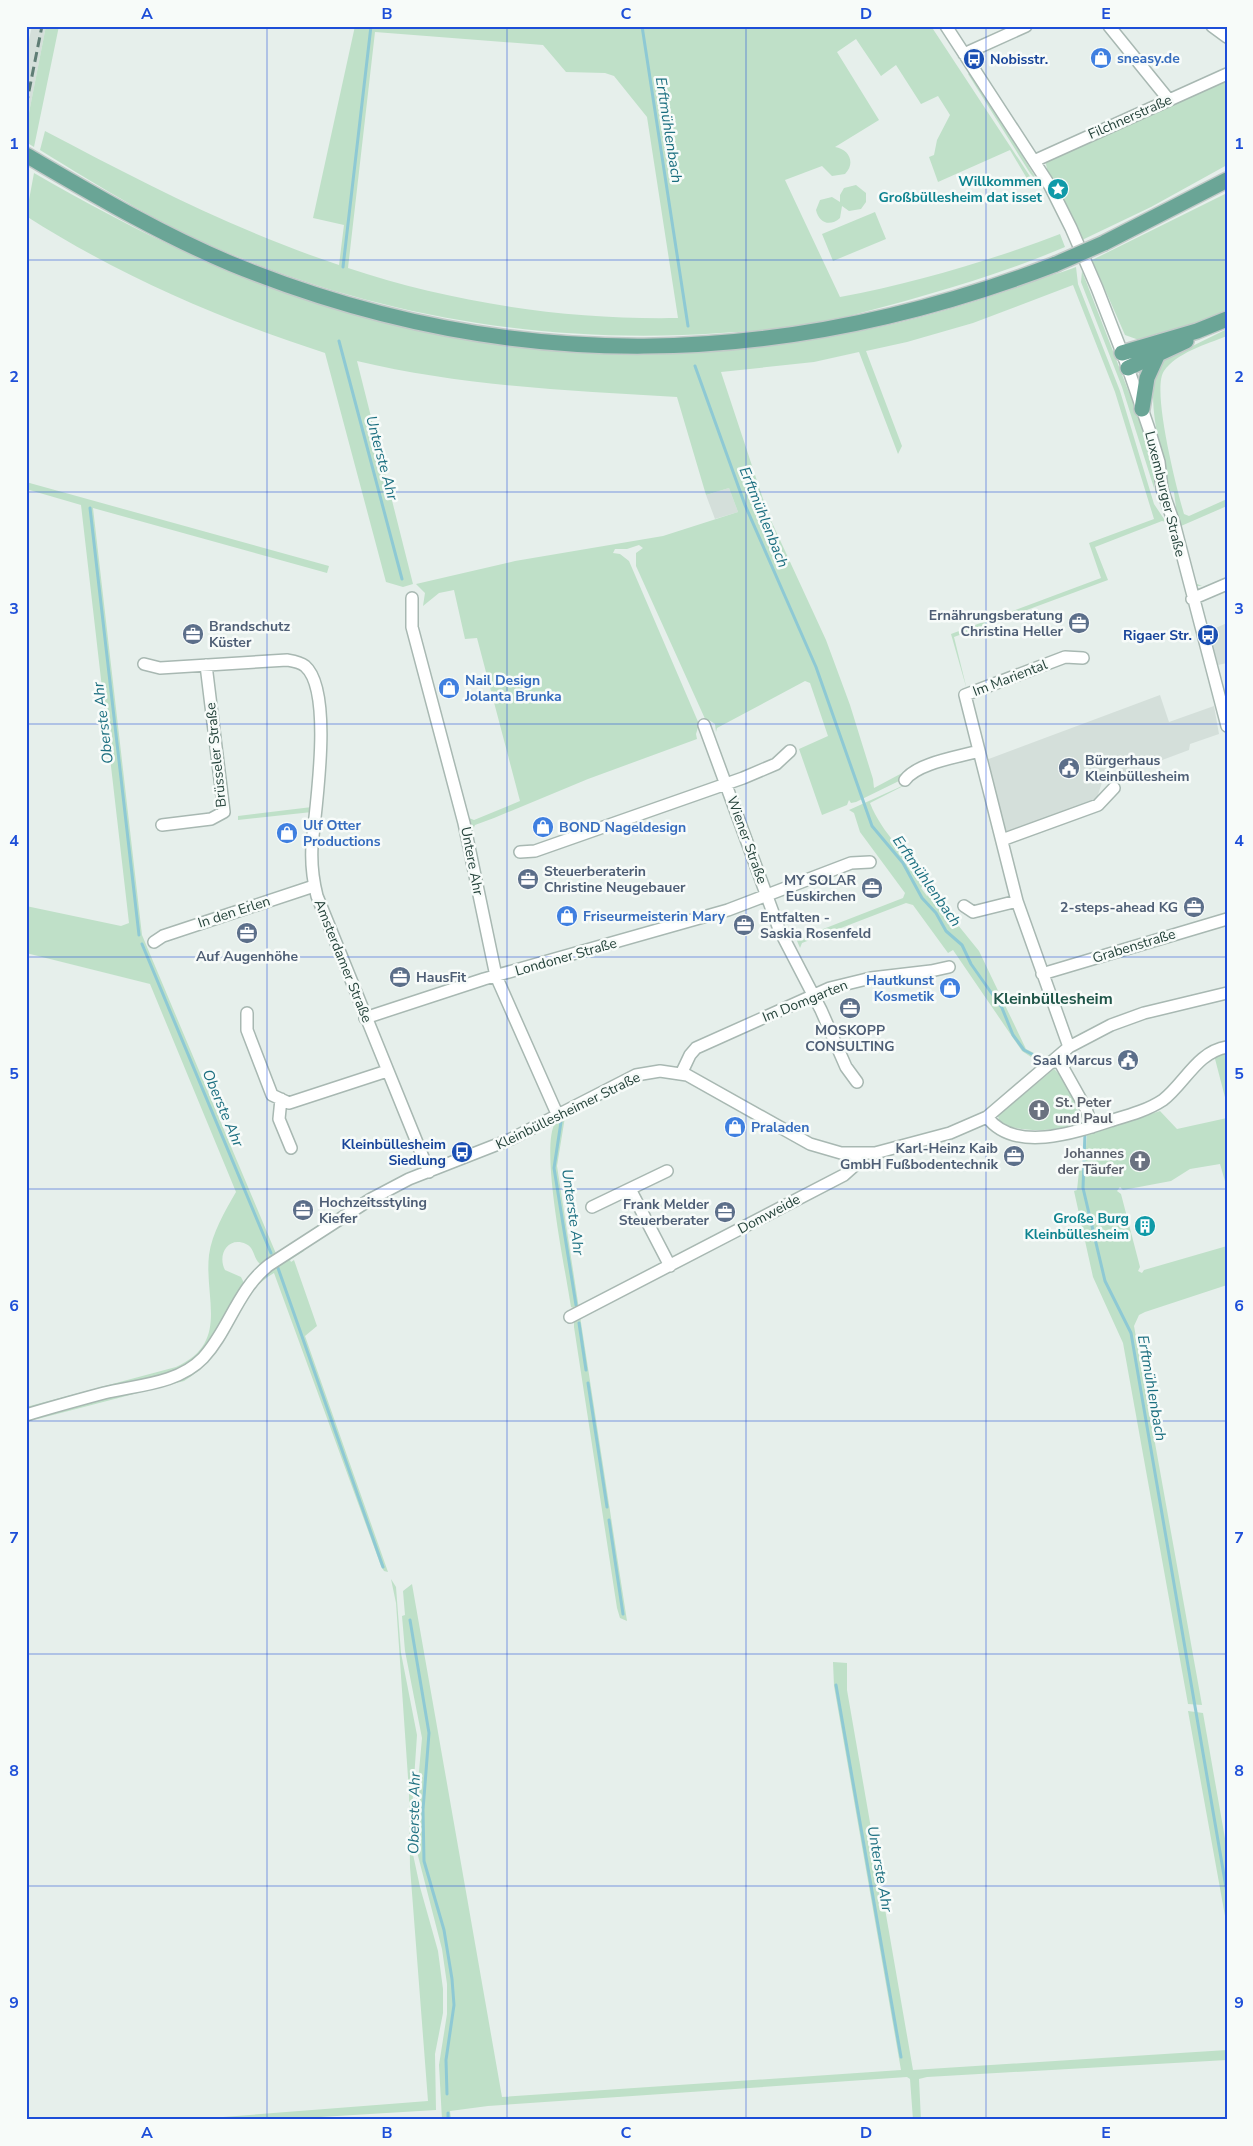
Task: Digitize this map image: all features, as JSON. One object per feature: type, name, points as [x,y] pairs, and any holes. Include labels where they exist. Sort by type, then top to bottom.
[{"type":"main road","points":[[26,156],[172,237],[291,287],[424,324],[477,334],[546,342],[622,346],[676,346],[799,335],[858,324],[925,308],[1056,264],[1227,180]]},
{"type":"main road","points":[[1122,353],[1197,332],[1227,319]]},
{"type":"main road","points":[[1128,368],[1157,356],[1187,340],[1197,332]]},
{"type":"main road","points":[[1142,409],[1147,378],[1157,356]]},
{"type":"street","name":"Luxemburger Straße","points":[[946,26],[1034,160],[1067,220],[1088,267],[1142,409],[1158,462],[1162,489],[1174,523],[1192,599],[1227,726]]},
{"type":"street","points":[[964,54],[1026,26]]},
{"type":"street","points":[[1109,26],[1169,100]]},
{"type":"street","points":[[1212,26],[1227,37]]},
{"type":"street","name":"Filchnerstraße","points":[[1034,160],[1227,74]]},
{"type":"street","points":[[1192,599],[1227,584]]},
{"type":"street","name":"Untere Ahr","points":[[412,598],[412,627],[464,823],[496,976],[558,1116]]},
{"type":"street","name":"Im Mariental","points":[[1069,1048],[1017,901],[965,695],[1064,657],[1083,658]]},
{"type":"street","name":"Amsterdamer Straße","points":[[144,664],[160,668],[287,660],[302,664],[311,674],[318,702],[322,747],[312,846],[314,886],[320,907],[429,1172]]},
{"type":"street","name":"Brüsseler Straße","points":[[162,825],[211,819],[224,812],[206,665]]},
{"type":"street","name":"Wiener Straße","points":[[704,725],[779,929],[813,995],[846,1067],[858,1082]]},
{"type":"street","name":"Wiener Straße","points":[[726,783],[776,764],[790,751]]},
{"type":"street","points":[[905,780],[909,775],[922,767],[979,752]]},
{"type":"street","points":[[520,852],[536,851],[726,783]]},
{"type":"street","points":[[1002,840],[1098,804],[1114,788]]},
{"type":"street","name":"Wiener Straße","points":[[766,896],[851,863],[870,862]]},
{"type":"street","name":"In den Erlen","points":[[154,942],[163,936],[314,886]]},
{"type":"street","name":"Londoner Straße","points":[[365,1018],[496,976],[728,910],[766,896]]},
{"type":"street","points":[[964,906],[973,912],[1017,901]]},
{"type":"street","name":"Grabenstraße","points":[[1042,974],[1227,919]]},
{"type":"street","name":"Im Domgarten","points":[[681,1074],[690,1055],[696,1048],[813,995],[871,978],[949,967]]},
{"type":"street","name":"Kleinbüllesheimer Straße","points":[[26,1415],[184,1373],[207,1353],[243,1293],[263,1270],[371,1199],[429,1172],[496,1146],[636,1076],[660,1071],[681,1074],[702,1082],[801,1140],[830,1150],[858,1154],[875,1154],[950,1133],[987,1117],[1069,1048],[1095,1032],[1128,1018],[1227,993]]},
{"type":"street","points":[[247,1013],[247,1030],[272,1095],[289,1103],[387,1071]]},
{"type":"street","points":[[987,1117],[999,1129],[1021,1136],[1047,1136],[1087,1129],[1134,1113],[1162,1100],[1207,1055],[1227,1048]]},
{"type":"street","points":[[1053,1063],[1082,1101],[1087,1129]]},
{"type":"street","points":[[281,1099],[279,1119],[291,1148]]},
{"type":"street","name":"Domweide","points":[[570,1317],[844,1175],[853,1167],[858,1154]]},
{"type":"street","points":[[592,1207],[667,1170]]},
{"type":"street","points":[[630,1188],[670,1266]]},
{"type":"shaded area","points":[[32,26],[46,26],[26,128],[26,53]]},
{"type":"shaded area","points":[[729,488],[738,512],[715,519],[706,495]]},
{"type":"shaded area","points":[[1227,623],[1227,663],[1218,665],[1209,631]]},
{"type":"shaded area","points":[[1160,695],[1169,722],[1214,706],[1219,734],[1190,744],[1189,750],[1122,775],[1118,763],[1107,767],[1096,801],[1009,834],[1005,832],[986,760]]},
{"type":"green space","points":[[46,26],[59,26],[34,147],[26,142],[26,128]]},
{"type":"green space","points":[[355,26],[931,26],[1037,187],[1032,187],[1010,150],[938,182],[929,157],[934,155],[937,140],[950,115],[938,96],[921,104],[896,65],[881,76],[856,39],[837,52],[879,120],[835,147],[840,148],[849,157],[850,165],[845,174],[832,176],[822,166],[785,180],[840,297],[952,270],[1060,234],[1065,247],[1009,269],[952,287],[806,326],[658,336],[595,335],[533,330],[471,322],[349,295],[231,254],[157,219],[40,150],[45,131],[226,221],[301,252],[339,265],[344,225],[313,218]],"holes":[[[375,32],[543,45],[566,72],[605,73],[614,76],[647,117],[678,318],[595,316],[511,307],[428,291],[348,268]]]},
{"type":"green space","points":[[971,72],[1039,183],[1030,173],[968,74]]},
{"type":"green space","points":[[1227,77],[1227,165],[1151,207],[1082,240],[1048,174],[1045,159]]},
{"type":"green space","points":[[34,173],[143,232],[255,282],[333,308],[421,330],[509,345],[598,352],[687,352],[776,345],[864,330],[951,309],[1076,267],[1078,284],[1120,391],[1154,504],[1166,522],[1162,521],[1095,547],[1108,580],[954,637],[967,690],[951,634],[1101,578],[1089,543],[1154,519],[1115,392],[1073,285],[973,323],[907,342],[866,351],[902,446],[898,454],[859,352],[814,362],[721,372],[768,514],[826,640],[850,705],[873,779],[874,788],[919,764],[903,774],[901,780],[856,802],[851,803],[849,800],[847,805],[822,815],[799,749],[828,736],[810,683],[805,681],[717,728],[716,732],[715,724],[709,720],[706,721],[636,566],[636,553],[643,548],[639,545],[627,549],[615,549],[613,553],[620,554],[629,561],[699,724],[696,734],[697,739],[588,779],[475,825],[472,832],[469,818],[474,820],[520,801],[477,638],[465,639],[454,590],[439,593],[423,606],[425,593],[416,584],[515,561],[663,536],[738,512],[729,488],[706,495],[677,397],[556,390],[476,382],[357,361],[413,584],[403,587],[386,582],[325,353],[248,326],[171,294],[97,258],[26,216]]},
{"type":"green space","points":[[856,185],[866,193],[866,202],[861,209],[849,211],[842,206],[840,218],[836,221],[829,223],[822,221],[816,210],[820,200],[832,197],[840,202],[840,195],[844,188]]},
{"type":"green space","points":[[1227,193],[1227,311],[1175,331],[1139,340],[1125,335],[1092,260]]},
{"type":"green space","points":[[875,212],[886,239],[833,261],[822,234]]},
{"type":"green space","points":[[1082,271],[1140,421],[1154,467],[1154,488],[1122,387],[1081,282]]},
{"type":"green space","points":[[1227,329],[1227,336],[1192,350],[1176,359],[1164,371],[1161,381],[1166,440],[1184,514],[1189,516],[1227,499],[1227,506],[1181,526],[1195,583],[1202,586],[1195,586],[1177,516],[1174,492],[1169,491],[1155,422],[1154,386],[1157,371],[1164,360]]},
{"type":"green space","points":[[26,482],[329,566],[327,573],[93,508],[142,935],[277,1256],[260,1264],[251,1248],[246,1244],[234,1243],[226,1248],[222,1258],[225,1270],[241,1277],[244,1283],[211,1341],[197,1357],[184,1366],[142,1382],[26,1411],[26,1407],[176,1367],[193,1357],[203,1346],[209,1333],[211,1303],[208,1271],[213,1239],[236,1192],[150,984],[26,953],[26,906],[121,926],[129,923],[81,505],[26,489]]},
{"type":"green space","points":[[913,781],[870,803],[875,814],[881,825],[926,884],[921,888],[927,896],[932,893],[979,951],[1026,1049],[1048,1060],[1043,1065],[1022,1051],[953,950],[948,953],[913,905],[906,903],[802,943],[800,948],[795,936],[800,938],[903,898],[905,893],[860,832],[854,813],[849,810]]},
{"type":"green space","points":[[312,807],[312,812],[238,820],[238,816]]},
{"type":"green space","points":[[1227,1051],[1227,1105],[1214,1055]]},
{"type":"green space","points":[[1054,1069],[1064,1080],[1072,1094],[1081,1124],[1031,1130],[1000,1124],[998,1116]]},
{"type":"green space","points":[[1160,1111],[1177,1129],[1227,1118],[1227,1188],[1220,1164],[1190,1169],[1171,1181],[1123,1190],[1120,1187],[1117,1191],[1121,1194],[1140,1267],[1138,1271],[1142,1273],[1144,1270],[1227,1246],[1227,1285],[1145,1312],[1139,1315],[1134,1326],[1202,1705],[1188,1704],[1123,1343],[1093,1277],[1074,1191],[1077,1190],[1079,1171],[1084,1170],[1087,1135]]},
{"type":"green space","points":[[565,1117],[557,1166],[579,1309],[571,1307],[555,1209],[550,1157],[551,1137],[555,1123]]},
{"type":"green space","points":[[302,1249],[304,1251],[290,1260],[291,1262],[294,1260],[317,1326],[305,1336],[388,1572],[384,1571],[381,1566],[274,1273],[250,1295],[269,1271]]},
{"type":"green space","points":[[247,1298],[211,1357],[199,1370],[184,1381],[26,1422],[26,1419],[181,1379]]},
{"type":"green space","points":[[580,1316],[627,1621],[620,1618],[617,1608],[574,1327],[574,1321]]},
{"type":"green space","points":[[391,1579],[396,1587],[401,1653],[417,1735],[411,1845],[420,1887],[438,1951],[443,1989],[443,2013],[435,2054],[436,2110],[271,2120],[184,2120],[428,2101],[410,1867],[409,1792],[396,1603]]},
{"type":"green space","points":[[412,1584],[502,2097],[901,2070],[834,1686],[833,1662],[847,1663],[847,1690],[913,2070],[1227,2050],[1227,2060],[927,2077],[919,2079],[921,2120],[913,2120],[910,2079],[907,2077],[488,2106],[450,2111],[451,2120],[442,2120],[439,2065],[447,2014],[447,1984],[442,1949],[417,1852],[415,1816],[422,1738],[405,1651],[402,1616],[405,1615],[403,1591]]},
{"type":"green space","points":[[1188,1711],[1203,1713],[1227,1850],[1227,1927]]},
{"type":"waterway","name":"Unterste Ahr","points":[[343,267],[371,26]]},
{"type":"waterway","name":"Erftmühlenbach","points":[[642,26],[688,326]]},
{"type":"waterway","name":"Unterste Ahr","points":[[339,341],[402,579]]},
{"type":"waterway","name":"Erftmühlenbach","points":[[695,366],[745,505],[816,667],[872,826],[903,863],[922,898],[936,913],[946,931],[962,945],[971,964],[1002,1008],[1013,1035],[1024,1050],[1047,1062]]},
{"type":"waterway","name":"Oberste Ahr","points":[[90,508],[139,935]]},
{"type":"waterway","name":"Oberste Ahr","points":[[142,944],[271,1253]]},
{"type":"waterway","name":"Unterste Ahr","points":[[561,1122],[554,1168],[576,1305]]},
{"type":"waterway","name":"Erftmühlenbach","points":[[1085,1133],[1083,1188],[1105,1281],[1131,1333],[1227,1893]]},
{"type":"waterway","name":"Oberste Ahr","points":[[278,1268],[383,1567]]},
{"type":"waterway","name":"Unterste Ahr","points":[[579,1323],[586,1370]]},
{"type":"waterway","name":"Unterste Ahr","points":[[588,1383],[607,1507]]},
{"type":"waterway","name":"Unterste Ahr","points":[[609,1520],[623,1614]]},
{"type":"waterway","name":"Oberste Ahr","points":[[410,1620],[429,1733],[423,1810],[424,1861],[444,1930],[452,1979],[454,2005],[446,2060],[447,2094]]},
{"type":"waterway","name":"Unterste Ahr","points":[[836,1685],[901,2057]]},
{"type":"waterway","name":"Oberste Ahr","points":[[448,2113],[448,2120]]},
{"type":"railway","points":[[26,106],[42,26]]},
{"type":"place","name":"sneasy.de","points":[[1101,58]]},
{"type":"place","name":"Nobisstr.","points":[[974,59]]},
{"type":"place","name":"Willkommen Großbüllesheim dat isset","points":[[1058,189]]},
{"type":"place","name":"Ernährungsberatung Christina Heller","points":[[1079,623]]},
{"type":"place","name":"Brandschutz Küster","points":[[193,634]]},
{"type":"place","name":"Rigaer Str.","points":[[1208,635]]},
{"type":"place","name":"Nail Design Jolanta Brunka","points":[[449,688]]},
{"type":"place","name":"Bürgerhaus Kleinbüllesheim","points":[[1069,768]]},
{"type":"place","name":"BOND Nageldesign","points":[[543,827]]},
{"type":"place","name":"Ulf Otter Productions","points":[[287,833]]},
{"type":"place","name":"Steuerberaterin Christine Neugebauer","points":[[528,879]]},
{"type":"place","name":"MY SOLAR Euskirchen","points":[[872,888]]},
{"type":"place","name":"2-steps-ahead KG","points":[[1194,907]]},
{"type":"place","name":"Friseurmeisterin Mary","points":[[567,916]]},
{"type":"place","name":"Entfalten - Saskia Rosenfeld","points":[[744,925]]},
{"type":"place","name":"Auf Augenhöhe","points":[[247,933]]},
{"type":"place","name":"HausFit","points":[[400,977]]},
{"type":"place","name":"Hautkunst Kosmetik","points":[[950,988]]},
{"type":"place","name":"MOSKOPP CONSULTING","points":[[850,1008]]},
{"type":"place","name":"Saal Marcus","points":[[1128,1060]]},
{"type":"place","name":"St. Peter und Paul","points":[[1039,1110]]},
{"type":"place","name":"Praladen","points":[[735,1127]]},
{"type":"place","name":"Kleinbüllesheim Siedlung","points":[[462,1152]]},
{"type":"place","name":"Karl-Heinz Kaib GmbH Fußbodentechnik","points":[[1014,1156]]},
{"type":"place","name":"Johannes der Täufer","points":[[1140,1161]]},
{"type":"place","name":"Hochzeitsstyling Kiefer","points":[[303,1210]]},
{"type":"place","name":"Frank Melder Steuerberater","points":[[725,1212]]},
{"type":"place","name":"Große Burg Kleinbüllesheim","points":[[1145,1226]]},
{"type":"district","name":"Kleinbüllesheim","points":[[1053,999]]}]
